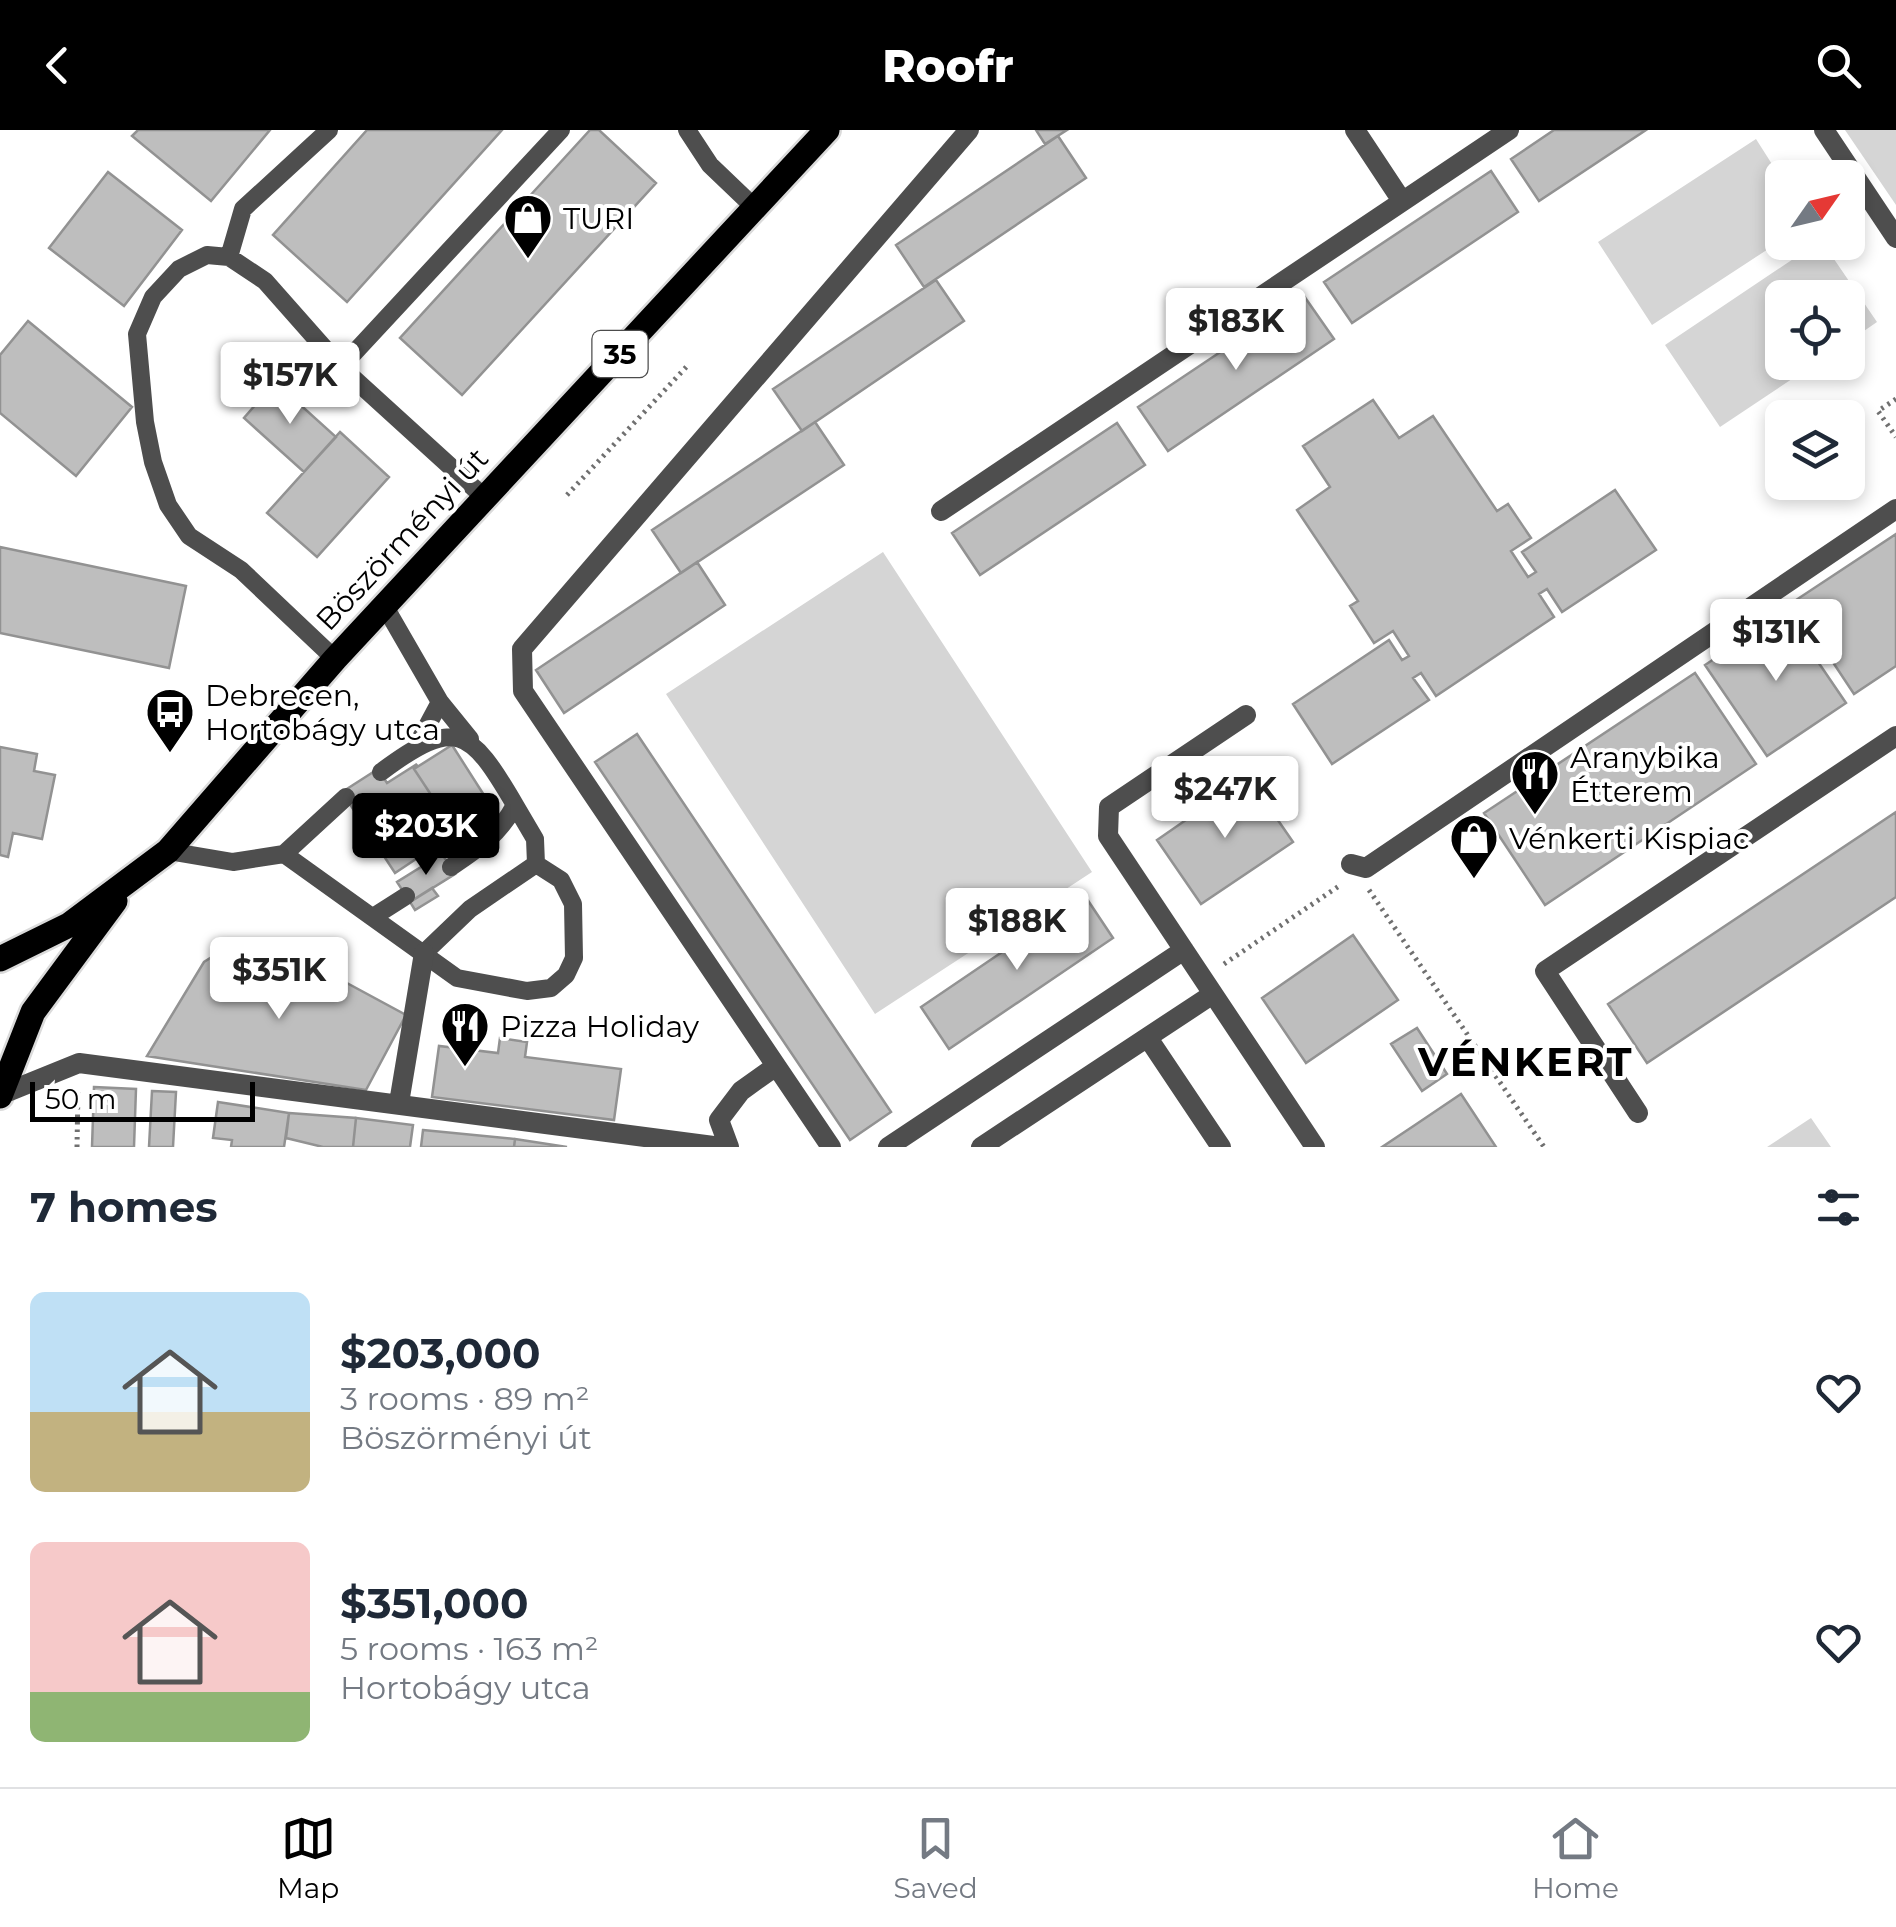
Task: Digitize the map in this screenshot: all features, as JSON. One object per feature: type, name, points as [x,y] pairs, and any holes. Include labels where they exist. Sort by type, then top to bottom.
[{"type":"main road","name":"Böszörményi út","points":[[0,959],[69,925],[168,851],[384,605],[827,130]]},
{"type":"main road","points":[[0,1095],[33,1012],[127,885]]},
{"type":"street","points":[[830,1147],[523,692],[522,649],[969,130]]},
{"type":"street","points":[[1354,130],[1402,201]]},
{"type":"street","points":[[941,511],[1509,130]]},
{"type":"street","points":[[1824,130],[1896,238]]},
{"type":"street","points":[[1358,868],[1896,509]]},
{"type":"street","points":[[1246,715],[1109,807],[1108,836],[1316,1147]]},
{"type":"street","points":[[1638,1113],[1545,971],[1896,736]]},
{"type":"street","points":[[888,1147],[1184,950]]},
{"type":"street","points":[[398,1104],[424,953]]},
{"type":"street","points":[[981,1147],[1148,1038],[1208,986]]},
{"type":"street","points":[[1148,1038],[1220,1147]]},
{"type":"street","points":[[0,1095],[78,1064],[721,1147]]},
{"type":"street","points":[[729,1147],[720,1120],[741,1091],[776,1066]]},
{"type":"lane","points":[[228,257],[243,209],[329,130]]},
{"type":"lane","points":[[342,367],[561,130]]},
{"type":"lane","points":[[688,130],[710,165],[756,209]]},
{"type":"lane","points":[[335,659],[241,570],[189,536],[168,505],[153,462],[142,404],[137,334],[153,297],[179,268],[207,255],[228,257],[264,281],[342,367],[485,498]]},
{"type":"lane","points":[[384,605],[440,702],[494,769],[515,804],[535,839],[536,864]]},
{"type":"lane","points":[[418,745],[440,702]]},
{"type":"lane","points":[[381,772],[418,745],[454,735],[472,741]]},
{"type":"lane","points":[[168,851],[233,862],[284,854],[346,798]]},
{"type":"lane","points":[[450,867],[482,846],[505,824],[515,804]]},
{"type":"lane","points":[[284,854],[457,978],[527,991],[551,988],[566,975],[574,958],[573,904],[561,880],[536,864]]},
{"type":"lane","points":[[424,953],[470,909],[536,864]]},
{"type":"lane","points":[[373,917],[406,896]]},
{"type":"path","points":[[567,495],[689,364]]},
{"type":"path","points":[[1896,399],[1878,411],[1896,437]]},
{"type":"path","points":[[1208,986],[1358,868],[1544,1147]]},
{"type":"path","points":[[77,1147],[78,1064]]},
{"type":"shaded area","points":[[1845,130],[1896,130],[1896,205]]},
{"type":"shaded area","points":[[1756,139],[1769,160],[1765,160],[1765,251],[1652,325],[1598,242]]},
{"type":"shaded area","points":[[1792,260],[1835,260],[1848,280],[1765,280],[1765,380],[1790,380],[1720,427],[1665,345]]},
{"type":"shaded area","points":[[1865,304],[1877,322],[1865,330]]},
{"type":"shaded area","points":[[883,552],[1092,872],[875,1014],[666,694]]},
{"type":"shaded area","points":[[1811,1118],[1831,1147],[1767,1147]]},
{"type":"building","points":[[138,130],[270,130],[211,201],[132,136]]},
{"type":"building","points":[[367,130],[502,130],[347,302],[273,235]]},
{"type":"building","name":"TURI","points":[[590,130],[599,130],[656,183],[462,395],[400,338]]},
{"type":"building","points":[[1036,130],[1067,130],[1045,144]]},
{"type":"building","points":[[1554,130],[1646,130],[1539,201],[1511,159]]},
{"type":"building","points":[[1058,136],[1086,178],[924,287],[896,245]]},
{"type":"building","points":[[1491,171],[1518,212],[1352,323],[1324,282]]},
{"type":"building","points":[[108,172],[182,230],[124,306],[49,248]]},
{"type":"building","points":[[936,280],[964,321],[802,431],[773,389]]},
{"type":"building","points":[[1304,296],[1334,339],[1168,451],[1138,407]]},
{"type":"building","points":[[28,321],[132,407],[76,476],[0,413],[0,355]]},
{"type":"building","points":[[275,382],[336,437],[304,472],[244,418]]},
{"type":"building","points":[[1373,400],[1399,438],[1433,416],[1497,511],[1508,504],[1531,538],[1511,551],[1528,577],[1536,572],[1522,552],[1615,490],[1656,550],[1562,612],[1547,589],[1539,594],[1554,617],[1436,696],[1421,673],[1413,678],[1429,700],[1332,764],[1293,704],[1389,640],[1402,660],[1409,656],[1393,631],[1374,643],[1350,606],[1358,601],[1297,510],[1330,487],[1303,446]]},
{"type":"building","points":[[815,422],[844,465],[681,573],[652,530]]},
{"type":"building","points":[[1117,423],[1145,465],[980,575],[952,533]]},
{"type":"building","points":[[340,432],[389,477],[317,557],[267,513]]},
{"type":"building","points":[[1896,534],[1896,666],[1854,694],[1793,602]]},
{"type":"building","points":[[0,547],[186,586],[169,668],[0,633]]},
{"type":"building","points":[[697,562],[725,605],[564,713],[536,670]]},
{"type":"building","points":[[1784,612],[1846,703],[1767,756],[1705,665]]},
{"type":"building","points":[[1695,673],[1756,764],[1545,905],[1484,813]]},
{"type":"building","points":[[637,734],[891,1112],[850,1140],[595,762]]},
{"type":"building","points":[[452,745],[489,803],[452,827],[414,769]]},
{"type":"building","points":[[0,747],[37,754],[34,771],[55,775],[42,839],[13,833],[8,857],[0,855]]},
{"type":"building","points":[[417,764],[414,769],[443,813],[418,829],[431,849],[395,873],[342,792],[378,769],[387,783]]},
{"type":"building","points":[[1248,777],[1293,842],[1201,904],[1157,840]]},
{"type":"building","points":[[1896,812],[1896,897],[1647,1063],[1608,1004]]},
{"type":"building","points":[[442,854],[455,874],[410,902],[397,882]]},
{"type":"building","points":[[432,888],[438,896],[415,910],[410,902]]},
{"type":"building","points":[[1085,896],[1113,938],[949,1049],[921,1007]]},
{"type":"building","points":[[1353,935],[1398,1000],[1306,1063],[1262,998]]},
{"type":"building","points":[[243,945],[269,956],[283,974],[293,954],[406,1015],[366,1090],[147,1056],[204,962],[228,947]]},
{"type":"building","points":[[1417,1028],[1447,1074],[1422,1091],[1391,1044]]},
{"type":"building","points":[[500,1038],[527,1042],[525,1057],[621,1069],[614,1120],[432,1097],[439,1046],[498,1053]]},
{"type":"building","points":[[94,1087],[136,1089],[134,1147],[92,1147]]},
{"type":"building","points":[[152,1091],[176,1092],[173,1147],[149,1147]]},
{"type":"building","points":[[1461,1094],[1496,1147],[1382,1147],[1415,1125]]},
{"type":"building","points":[[218,1102],[289,1113],[284,1147],[231,1147],[232,1140],[213,1138]]},
{"type":"building","points":[[289,1113],[356,1118],[353,1147],[323,1147],[286,1138]]},
{"type":"building","points":[[356,1118],[413,1125],[410,1147],[353,1147]]},
{"type":"building","points":[[423,1130],[515,1139],[514,1147],[421,1147]]},
{"type":"building","points":[[515,1139],[567,1147],[514,1147]]},
{"type":"place","name":"TURI","points":[[528,260]]},
{"type":"place","name":"Debrecen, Hortobágy utca","points":[[170,754]]},
{"type":"place","name":"Aranybika Étterem","points":[[1535,816]]},
{"type":"place","name":"Vénkerti Kispiac","points":[[1474,880]]},
{"type":"place","name":"Pizza Holiday","points":[[465,1068]]},
{"type":"district","name":"VÉNKERT","points":[[1526,1061]]}]
